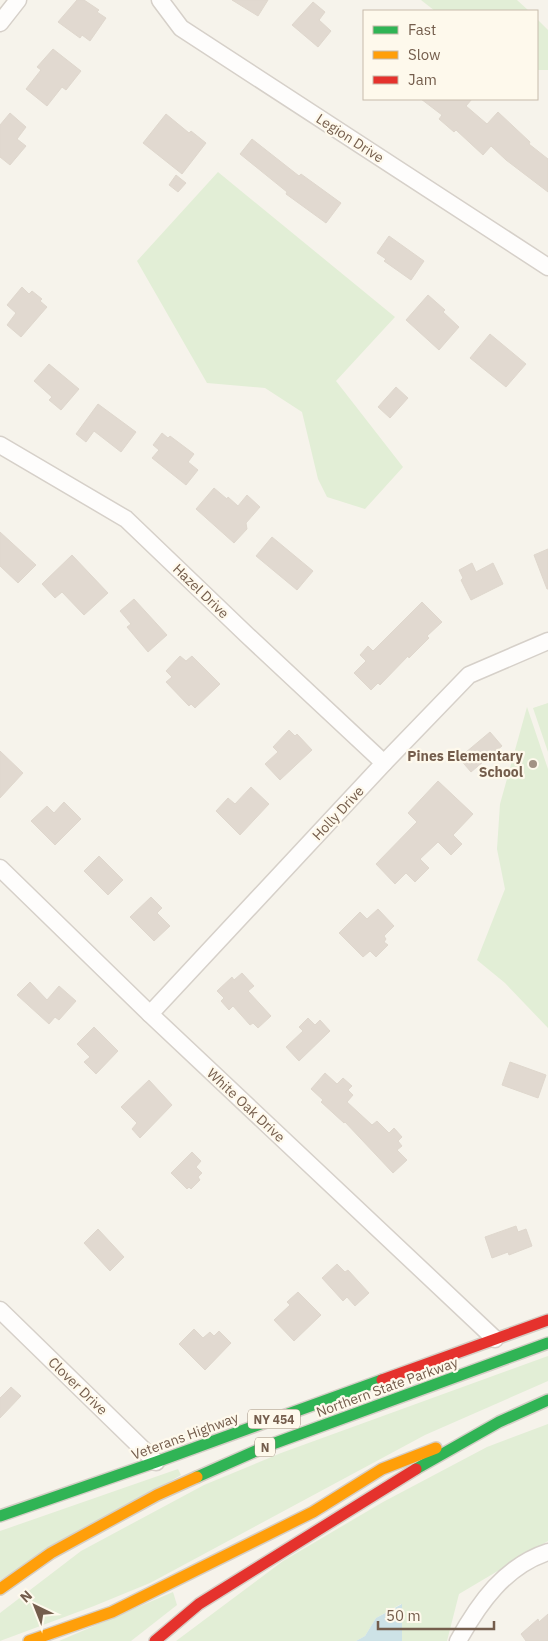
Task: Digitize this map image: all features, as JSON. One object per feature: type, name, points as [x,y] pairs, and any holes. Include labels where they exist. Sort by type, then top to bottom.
[{"type":"main road","name":"Veterans Highway","points":[[0,1516],[156,1462],[548,1320]]},
{"type":"main road","name":"Northern State Parkway","points":[[0,1589],[51,1553],[157,1494],[267,1446],[548,1343]]},
{"type":"main road","points":[[29,1641],[112,1612],[313,1512],[382,1469],[499,1422],[548,1400]]},
{"type":"main road","points":[[155,1641],[198,1604],[390,1484],[499,1422]]},
{"type":"street","points":[[0,23],[18,0]]},
{"type":"street","name":"Legion Drive","points":[[160,0],[181,28],[548,267]]},
{"type":"street","name":"Hazel Drive","points":[[0,445],[126,519],[384,763]]},
{"type":"street","name":"Holly Drive","points":[[150,1014],[384,763],[469,675],[548,641]]},
{"type":"street","name":"White Oak Drive","points":[[0,868],[150,1014],[495,1339]]},
{"type":"street","name":"Clover Drive","points":[[0,1310],[156,1462]]},
{"type":"street","points":[[0,1504],[59,1496]]},
{"type":"street","points":[[458,1641],[471,1617],[494,1587],[514,1569],[548,1552]]},
{"type":"green space","points":[[421,0],[517,0],[528,10],[434,10]]},
{"type":"green space","points":[[538,20],[548,30],[548,70],[538,70]]},
{"type":"green space","points":[[218,172],[395,317],[336,381],[403,467],[365,509],[327,497],[318,479],[302,412],[265,388],[207,383],[137,261]]},
{"type":"green space","points":[[548,703],[548,752],[533,708]]},
{"type":"green space","points":[[527,707],[548,769],[548,1028],[505,983],[477,960],[505,889],[497,849],[500,804]]},
{"type":"green space","points":[[548,1356],[548,1381],[425,1435],[150,1583],[0,1641],[0,1613],[81,1551],[204,1485],[281,1453]]},
{"type":"green space","points":[[548,1424],[548,1541],[459,1594],[447,1641],[402,1641],[401,1604],[376,1618],[365,1636],[356,1641],[176,1641],[283,1561],[383,1502],[487,1447]]},
{"type":"green space","points":[[178,1469],[181,1475],[0,1580],[0,1531]]},
{"type":"green space","points":[[173,1592],[177,1605],[131,1641],[59,1641]]},
{"type":"shaded area","points":[[402,1604],[402,1641],[356,1641],[365,1636],[376,1618]]},
{"type":"building","points":[[77,0],[84,0],[99,10],[97,12],[106,18],[90,41],[82,35],[80,38],[58,22]]},
{"type":"building","points":[[232,0],[268,0],[258,16]]},
{"type":"building","points":[[313,2],[325,12],[319,20],[331,31],[318,47],[292,25]]},
{"type":"building","points":[[53,49],[81,71],[66,90],[62,87],[47,106],[26,89],[41,70],[37,67]]},
{"type":"building","points":[[422,100],[471,100],[466,106],[487,124],[498,112],[530,142],[529,144],[548,159],[548,192],[491,146],[483,155],[456,130],[454,132],[439,119],[442,115]]},
{"type":"building","points":[[10,113],[26,127],[17,139],[26,146],[10,165],[0,157],[0,125]]},
{"type":"building","points":[[166,114],[189,133],[191,131],[206,143],[182,174],[143,143]]},
{"type":"building","points":[[252,139],[299,176],[301,174],[341,203],[326,223],[286,194],[287,192],[240,154]]},
{"type":"building","points":[[176,175],[186,183],[178,192],[169,185]]},
{"type":"building","points":[[389,236],[424,261],[411,280],[384,261],[386,259],[377,253]]},
{"type":"building","points":[[22,287],[29,294],[32,291],[42,299],[40,301],[47,307],[21,337],[7,325],[16,313],[7,305]]},
{"type":"building","points":[[428,295],[445,310],[443,312],[459,327],[439,350],[406,320]]},
{"type":"building","points":[[490,334],[526,364],[506,387],[470,358]]},
{"type":"building","points":[[49,364],[79,389],[61,410],[49,400],[52,397],[34,381]]},
{"type":"building","points":[[396,387],[408,398],[390,418],[378,407]]},
{"type":"building","points":[[98,404],[136,432],[121,452],[94,431],[86,442],[76,434]]},
{"type":"building","points":[[162,433],[168,438],[170,436],[194,454],[188,462],[198,470],[186,485],[152,458],[159,450],[153,445]]},
{"type":"building","points":[[214,488],[238,506],[247,495],[260,507],[246,523],[247,529],[234,543],[196,509]]},
{"type":"building","points":[[0,532],[36,565],[18,583],[0,566]]},
{"type":"building","points":[[272,537],[313,571],[297,590],[256,556]]},
{"type":"building","points":[[548,549],[548,589],[547,589],[534,555]]},
{"type":"building","points":[[72,555],[108,593],[84,615],[62,592],[55,598],[42,584]]},
{"type":"building","points":[[472,563],[476,572],[493,563],[503,584],[471,600],[461,580],[463,578],[459,570]]},
{"type":"building","points":[[134,599],[167,635],[148,652],[127,627],[131,624],[120,611]]},
{"type":"building","points":[[422,602],[442,622],[427,636],[429,638],[409,658],[408,656],[380,685],[378,683],[371,690],[354,673],[366,661],[360,655],[368,646],[373,651]]},
{"type":"building","points":[[180,656],[186,661],[192,656],[220,684],[195,708],[191,704],[189,706],[166,682],[172,677],[166,671]]},
{"type":"building","points":[[289,730],[295,736],[297,734],[312,750],[280,780],[265,764],[278,752],[273,747]]},
{"type":"building","points":[[490,732],[502,746],[471,772],[459,758]]},
{"type":"building","points":[[0,751],[23,773],[0,798]]},
{"type":"building","points":[[438,781],[473,814],[453,835],[462,844],[451,855],[438,842],[420,859],[429,868],[415,882],[406,873],[395,884],[376,864],[417,822],[408,813]]},
{"type":"building","points":[[251,787],[269,804],[240,835],[216,811],[228,798],[235,804]]},
{"type":"building","points":[[64,802],[81,819],[55,845],[31,821],[47,806],[54,813]]},
{"type":"building","points":[[99,856],[123,880],[108,895],[84,871]]},
{"type":"building","points":[[151,897],[162,908],[157,913],[170,926],[154,941],[130,917]]},
{"type":"building","points":[[378,909],[394,926],[384,936],[386,939],[384,942],[388,945],[376,957],[370,951],[363,957],[339,933],[360,912],[367,919]]},
{"type":"building","points":[[242,973],[254,986],[248,991],[271,1016],[258,1028],[253,1023],[250,1025],[233,1006],[229,1010],[221,1001],[224,998],[217,991],[232,977],[234,980]]},
{"type":"building","points":[[30,982],[47,1000],[59,986],[76,1001],[59,1020],[55,1017],[49,1024],[17,995]]},
{"type":"building","points":[[308,1018],[315,1025],[320,1020],[330,1031],[299,1061],[286,1047],[303,1031],[299,1027]]},
{"type":"building","points":[[94,1027],[118,1051],[96,1074],[84,1062],[90,1057],[77,1044]]},
{"type":"building","points":[[510,1062],[546,1075],[538,1098],[502,1085]]},
{"type":"building","points":[[325,1073],[337,1084],[343,1078],[352,1086],[348,1090],[353,1095],[347,1102],[372,1125],[377,1121],[389,1133],[394,1128],[402,1137],[398,1141],[402,1146],[397,1150],[407,1160],[393,1173],[345,1122],[321,1102],[323,1100],[311,1089]]},
{"type":"building","points":[[149,1080],[172,1105],[140,1138],[132,1129],[137,1123],[121,1107]]},
{"type":"building","points":[[192,1152],[201,1161],[196,1167],[202,1173],[198,1177],[200,1180],[191,1189],[189,1187],[187,1189],[171,1173]]},
{"type":"building","points":[[516,1226],[518,1232],[526,1229],[532,1246],[509,1255],[508,1252],[492,1258],[485,1237]]},
{"type":"building","points":[[98,1229],[124,1257],[110,1271],[84,1243]]},
{"type":"building","points":[[337,1264],[345,1272],[348,1270],[369,1293],[355,1306],[347,1297],[343,1301],[322,1278]]},
{"type":"building","points":[[298,1292],[321,1315],[294,1341],[274,1320],[290,1305],[287,1302]]},
{"type":"building","points":[[194,1329],[203,1338],[210,1332],[214,1336],[219,1331],[231,1343],[205,1370],[179,1344]]},
{"type":"building","points":[[11,1387],[21,1396],[0,1418],[0,1398]]},
{"type":"building","points":[[548,1614],[548,1641],[526,1641],[521,1634],[538,1619],[539,1622]]},
{"type":"traffic: fast","points":[[197,1477],[267,1446],[548,1343]]},
{"type":"traffic: fast","points":[[0,1516],[382,1380]]},
{"type":"traffic: fast","points":[[416,1469],[499,1422],[548,1400]]},
{"type":"traffic: slow","points":[[29,1641],[112,1612],[313,1512],[382,1469],[436,1448]]},
{"type":"traffic: slow","points":[[0,1589],[51,1553],[157,1495],[197,1477]]},
{"type":"traffic: jam","points":[[382,1380],[548,1320]]},
{"type":"traffic: jam","points":[[155,1641],[199,1604],[416,1469]]},
{"type":"place","name":"Pines Elementary School","points":[[533,764]]}]
